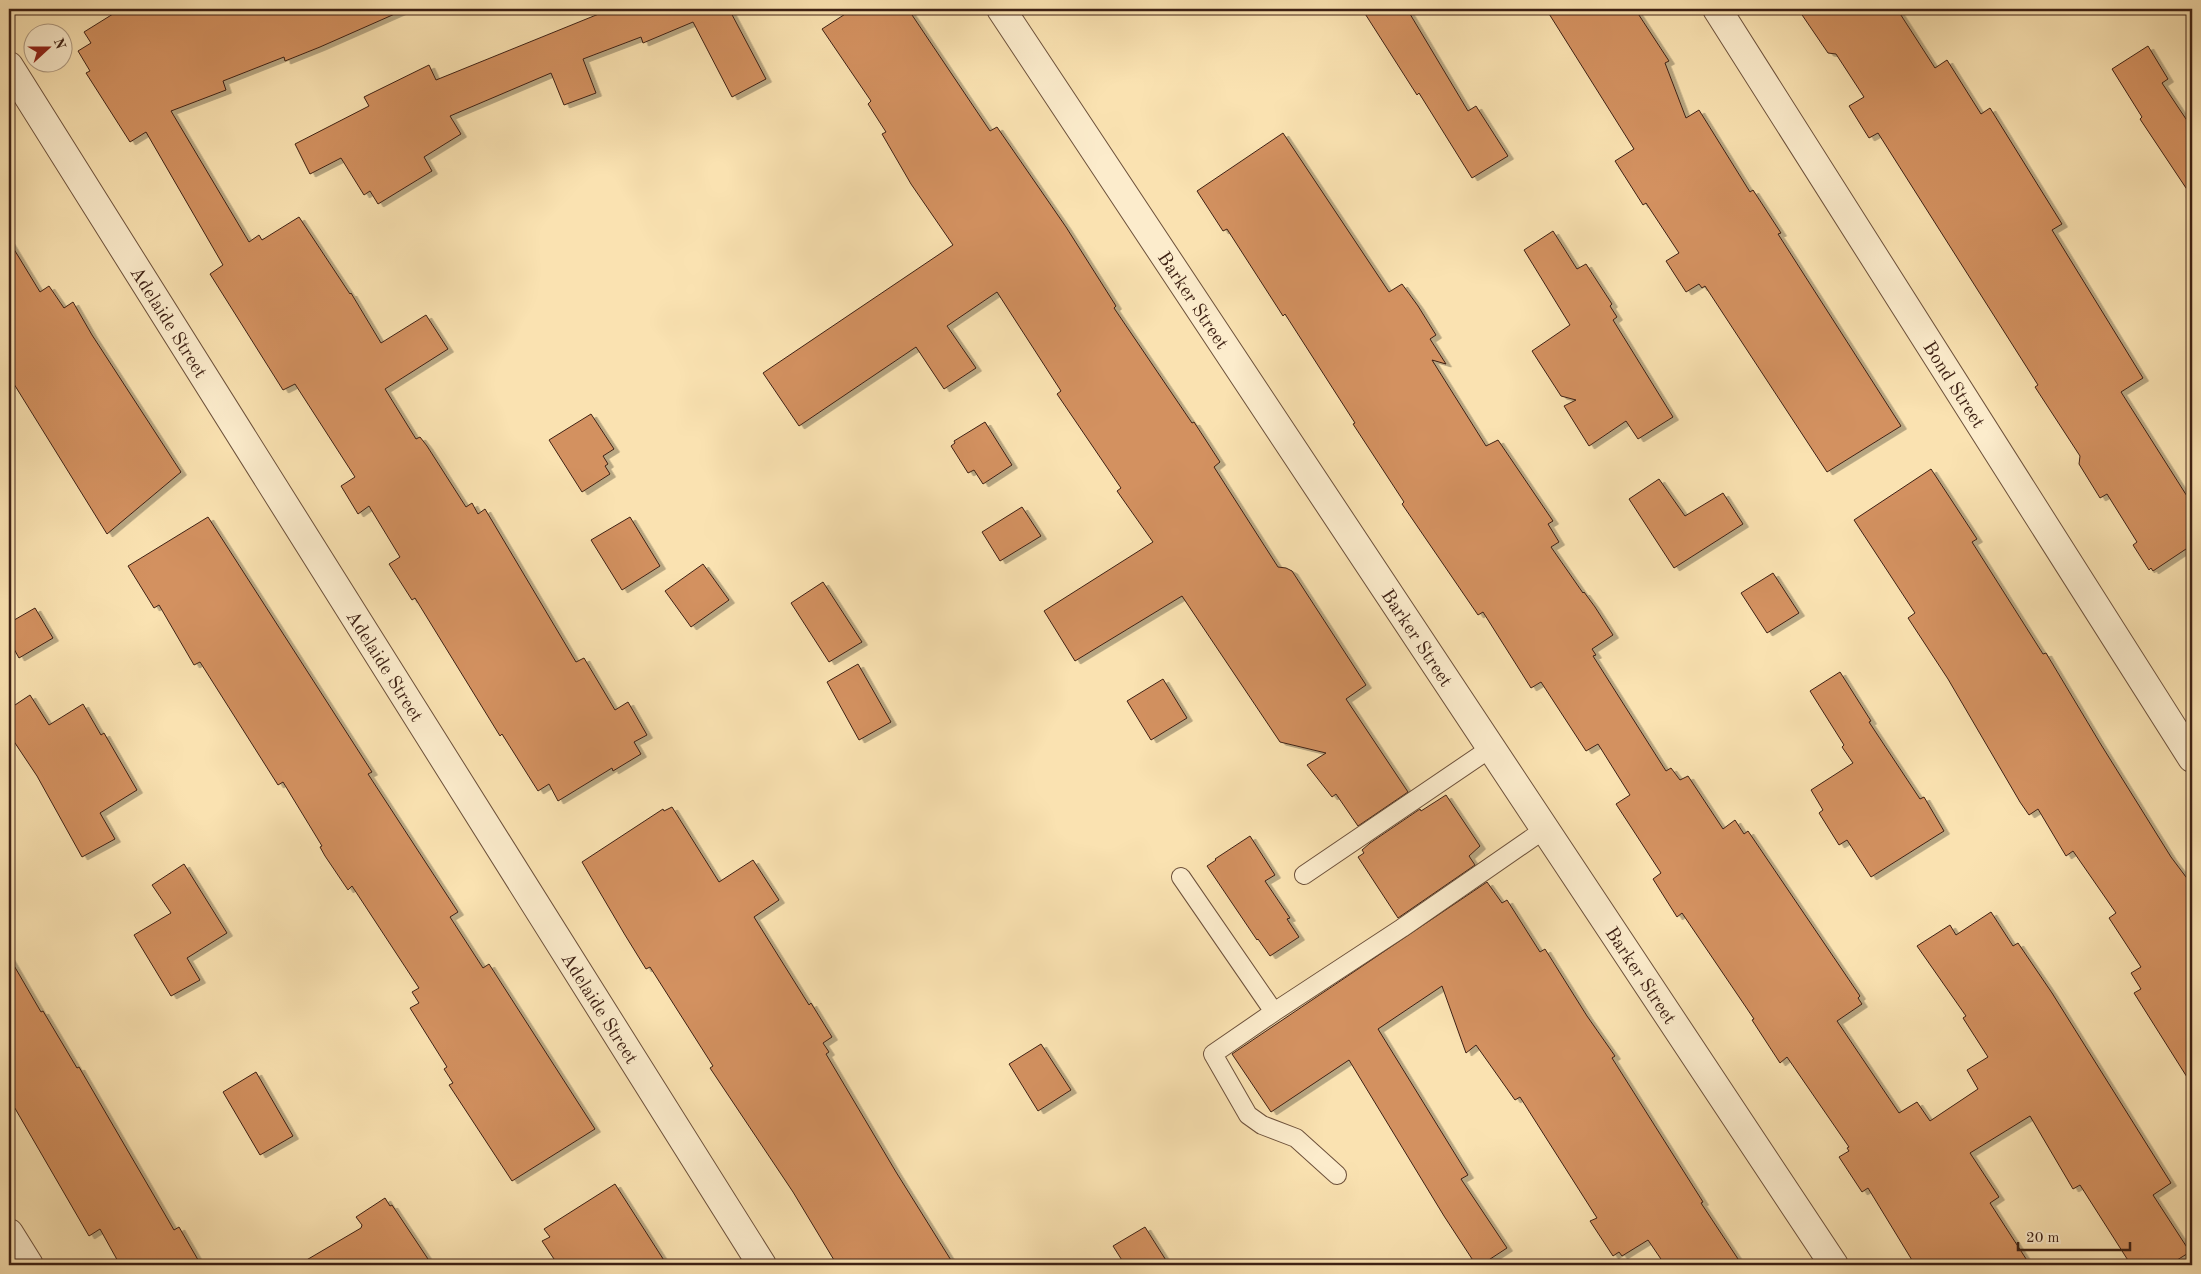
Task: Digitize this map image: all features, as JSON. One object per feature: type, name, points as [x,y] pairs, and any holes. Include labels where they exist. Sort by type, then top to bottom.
[{"type":"street","name":"Barker Street","points":[[1001,9],[1834,1265]]},
{"type":"street","name":"Bond Street","points":[[1717,9],[2192,758]]},
{"type":"street","name":"Adelaide Street","points":[[9,66],[762,1265]]},
{"type":"street","points":[[9,1233],[28,1265]]},
{"type":"lane","points":[[1304,875],[1491,748]]},
{"type":"lane","points":[[1337,1174],[1296,1138],[1262,1125],[1248,1115],[1213,1054],[1402,928],[1545,829]]},
{"type":"lane","points":[[1181,877],[1274,1012]]},
{"type":"building","points":[[121,9],[406,9],[285,61],[284,57],[223,81],[226,90],[171,111],[249,242],[259,235],[262,240],[299,217],[351,293],[381,343],[426,315],[448,349],[385,389],[416,439],[420,437],[427,446],[466,507],[472,503],[478,514],[485,509],[576,662],[584,658],[615,710],[628,702],[647,735],[634,742],[641,754],[613,771],[612,768],[558,801],[549,784],[538,791],[502,734],[500,736],[415,598],[412,600],[389,564],[400,557],[369,506],[358,514],[341,486],[355,477],[295,384],[283,390],[210,274],[223,265],[146,132],[130,142],[86,73],[90,71],[78,51],[91,43],[84,32]]},
{"type":"building","points":[[611,9],[729,9],[766,79],[732,97],[693,22],[643,43],[641,37],[583,59],[596,93],[564,105],[551,73],[450,116],[461,134],[424,157],[432,171],[378,204],[370,191],[364,195],[341,158],[310,174],[295,144],[369,106],[364,97],[429,65],[436,80]]},
{"type":"building","points":[[853,9],[908,9],[990,131],[997,127],[1066,227],[1116,306],[1114,308],[1220,462],[1214,467],[1278,567],[1292,571],[1366,685],[1346,699],[1408,792],[1358,826],[1336,794],[1332,797],[1307,765],[1326,753],[1280,742],[1182,596],[1075,661],[1044,611],[1153,542],[1117,491],[1121,488],[1057,394],[1061,391],[997,292],[947,326],[976,368],[944,389],[916,347],[799,426],[763,373],[953,245],[911,184],[882,134],[886,132],[868,104],[871,101],[822,29]]},
{"type":"building","points":[[1362,9],[1407,9],[1468,111],[1476,106],[1508,156],[1472,178],[1419,93],[1417,95]]},
{"type":"building","points":[[1546,9],[1635,9],[1669,61],[1665,63],[1686,118],[1699,110],[1750,192],[1753,190],[1781,233],[1778,234],[1901,426],[1827,472],[1705,286],[1702,288],[1699,284],[1686,292],[1666,261],[1679,253],[1646,203],[1643,205],[1615,161],[1634,149]]},
{"type":"building","points":[[1798,9],[1897,9],[1935,68],[1947,60],[1981,114],[1990,108],[2062,224],[2052,230],[2143,378],[2121,392],[2192,504],[2192,545],[2153,571],[2151,568],[2149,570],[2133,545],[2137,542],[2107,494],[2100,498],[2079,464],[2080,456],[2035,387],[2038,385],[1878,133],[1869,138],[1849,106],[1864,97],[1836,54],[1828,53]]},
{"type":"building","points":[[2148,46],[2168,79],[2162,83],[2192,128],[2192,197],[2140,119],[2142,117],[2112,69]]},
{"type":"building","points":[[1283,133],[1389,292],[1402,284],[1418,306],[1436,335],[1430,339],[1446,364],[1432,360],[1486,446],[1498,440],[1553,521],[1548,524],[1559,542],[1551,547],[1613,635],[1592,649],[1596,655],[1593,656],[1666,771],[1671,768],[1680,780],[1688,776],[1723,829],[1735,820],[1744,834],[1748,831],[1860,996],[1858,998],[1862,1004],[1837,1021],[1899,1113],[1917,1102],[1930,1121],[1978,1089],[1967,1070],[1988,1057],[1963,1018],[1966,1016],[1917,946],[1950,925],[1956,935],[1991,912],[2013,946],[2018,943],[2052,993],[2171,1183],[2153,1195],[2190,1252],[2169,1265],[2131,1265],[2080,1185],[2073,1189],[2030,1116],[1970,1153],[1999,1197],[1990,1203],[2030,1265],[1915,1265],[1868,1188],[1862,1192],[1839,1157],[1849,1151],[1847,1148],[1849,1147],[1787,1057],[1780,1063],[1752,1020],[1754,1019],[1682,913],[1677,917],[1653,879],[1661,873],[1616,804],[1630,795],[1598,744],[1586,751],[1541,682],[1531,688],[1483,612],[1478,615],[1402,504],[1404,502],[1285,314],[1283,316],[1227,229],[1223,231],[1197,191]]},
{"type":"building","points":[[1553,231],[1577,269],[1586,264],[1612,304],[1610,306],[1617,317],[1613,320],[1673,417],[1638,439],[1626,421],[1589,446],[1564,406],[1576,400],[1561,396],[1532,351],[1570,325],[1524,250]]},
{"type":"building","points":[[9,241],[40,292],[49,286],[64,308],[73,302],[92,335],[181,472],[107,534],[9,376]]},
{"type":"building","points":[[591,414],[614,449],[603,456],[608,464],[605,466],[610,474],[582,492],[549,440]]},
{"type":"building","points":[[985,422],[1012,465],[983,484],[974,470],[968,473],[951,446],[955,443],[954,441]]},
{"type":"building","points":[[1931,469],[1977,539],[1972,542],[2043,654],[2046,653],[2171,857],[2192,885],[2192,1085],[2134,993],[2141,989],[2131,973],[2141,967],[2109,918],[2116,913],[2073,851],[2066,856],[2038,809],[2029,815],[2020,802],[1948,679],[1908,618],[1915,613],[1854,520]]},
{"type":"building","points":[[1659,479],[1685,516],[1723,493],[1743,524],[1674,568],[1629,499]]},
{"type":"building","points":[[1022,507],[1041,536],[1000,561],[982,532]]},
{"type":"building","points":[[208,517],[372,772],[368,774],[458,912],[450,917],[483,968],[489,964],[595,1129],[512,1181],[449,1085],[453,1083],[444,1069],[447,1067],[410,1008],[419,1003],[412,992],[419,988],[352,886],[348,890],[325,856],[320,847],[322,846],[283,782],[278,785],[200,662],[194,665],[159,605],[154,608],[128,566]]},
{"type":"building","points":[[630,517],[660,566],[622,590],[591,540]]},
{"type":"building","points":[[703,564],[729,600],[691,627],[665,591]]},
{"type":"building","points":[[1773,573],[1799,613],[1767,633],[1741,593]]},
{"type":"building","points":[[823,582],[862,642],[829,662],[791,603]]},
{"type":"building","points":[[35,608],[53,638],[19,658],[9,640],[9,623]]},
{"type":"building","points":[[858,664],[891,722],[859,740],[827,682]]},
{"type":"building","points":[[1840,672],[1871,721],[1869,722],[1920,799],[1924,797],[1944,831],[1871,877],[1847,840],[1839,845],[1819,813],[1823,810],[1811,790],[1853,763],[1842,747],[1844,745],[1810,691]]},
{"type":"building","points":[[1163,679],[1187,718],[1151,740],[1127,701]]},
{"type":"building","points":[[30,695],[49,725],[83,704],[101,735],[104,733],[137,790],[100,813],[115,839],[82,857],[37,776],[9,734],[9,709]]},
{"type":"building","points":[[1446,795],[1480,846],[1469,856],[1475,865],[1398,918],[1358,857],[1364,853],[1362,850],[1370,843],[1420,809],[1421,811]]},
{"type":"building","points":[[672,807],[719,882],[753,860],[779,900],[754,917],[809,1005],[811,1003],[832,1037],[823,1043],[829,1052],[826,1054],[954,1265],[837,1265],[793,1192],[710,1068],[713,1066],[650,967],[646,969],[625,935],[582,862],[663,809],[664,811]]},
{"type":"building","points":[[1250,836],[1275,875],[1265,881],[1290,918],[1287,919],[1299,937],[1270,956],[1207,866]]},
{"type":"building","points":[[184,864],[227,933],[187,958],[200,980],[171,996],[134,935],[171,913],[152,885]]},
{"type":"building","points":[[1487,882],[1502,903],[1507,900],[1540,952],[1545,949],[1587,1016],[1615,1056],[1612,1058],[1703,1202],[1701,1203],[1742,1265],[1665,1265],[1648,1240],[1622,1256],[1619,1252],[1613,1256],[1590,1221],[1597,1218],[1520,1097],[1515,1100],[1476,1045],[1466,1053],[1442,986],[1378,1029],[1468,1175],[1461,1179],[1507,1248],[1481,1265],[1476,1265],[1444,1216],[1349,1060],[1271,1112],[1232,1054]]},
{"type":"building","points":[[9,957],[41,1012],[43,1011],[77,1068],[79,1067],[174,1230],[179,1227],[201,1265],[120,1265],[100,1229],[89,1236],[9,1098]]},
{"type":"building","points":[[1041,1044],[1071,1090],[1038,1111],[1009,1064]]},
{"type":"building","points":[[256,1072],[293,1136],[260,1155],[223,1092]]},
{"type":"building","points":[[615,1184],[667,1265],[558,1265],[542,1241],[550,1237],[544,1229]]},
{"type":"building","points":[[385,1198],[390,1206],[392,1205],[432,1265],[298,1265],[361,1228],[362,1225],[356,1217]]},
{"type":"building","points":[[1145,1227],[1169,1265],[1125,1265],[1113,1246]]}]
